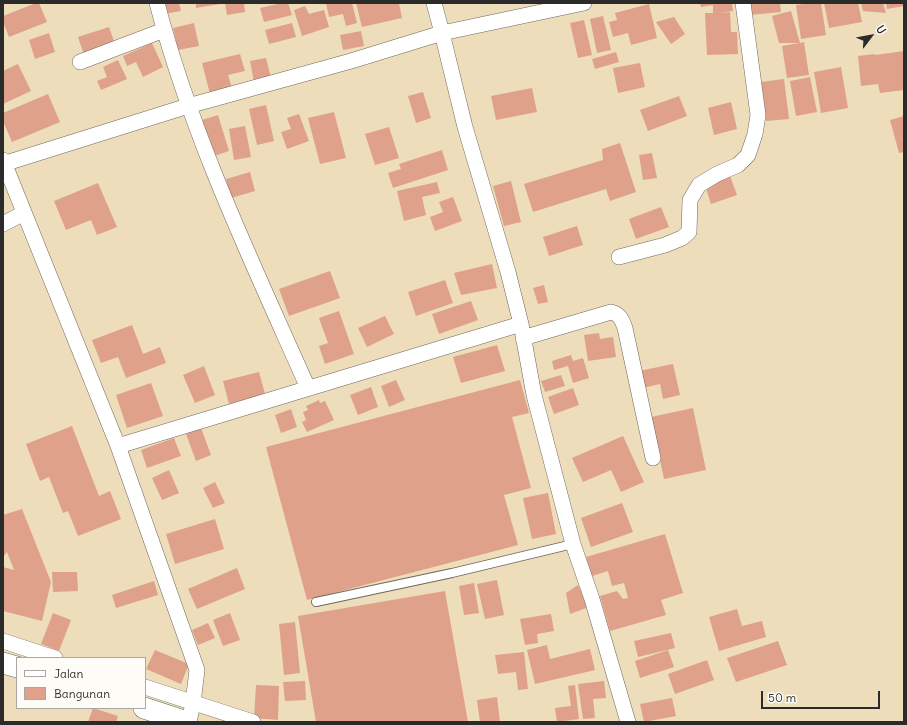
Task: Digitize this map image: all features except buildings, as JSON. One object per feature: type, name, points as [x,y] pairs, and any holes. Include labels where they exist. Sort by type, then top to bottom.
[{"type":"main road","points":[[3,663],[16,667]]},
{"type":"main road","points":[[146,708],[190,716]]},
{"type":"street","points":[[157,3],[188,106],[239,232],[308,388]]},
{"type":"street","points":[[434,3],[465,127],[508,272],[522,331],[534,395],[573,544],[592,599],[628,722]]},
{"type":"street","points":[[190,716],[197,670],[118,446],[4,163],[188,106],[351,61],[442,33],[537,8],[584,3]]},
{"type":"street","points":[[619,257],[665,245],[682,238],[689,232],[690,200],[699,185],[717,174],[738,166],[748,155],[755,134],[758,115],[743,3]]},
{"type":"street","points":[[80,62],[164,30]]},
{"type":"street","points":[[3,224],[24,213]]},
{"type":"street","points":[[118,446],[308,388],[522,331],[611,312],[617,314],[621,318],[625,328],[653,458]]},
{"type":"street","points":[[3,641],[52,657]]},
{"type":"street","points":[[146,688],[190,716],[253,722]]},
{"type":"lane","points":[[316,602],[452,573],[573,544]]}]
